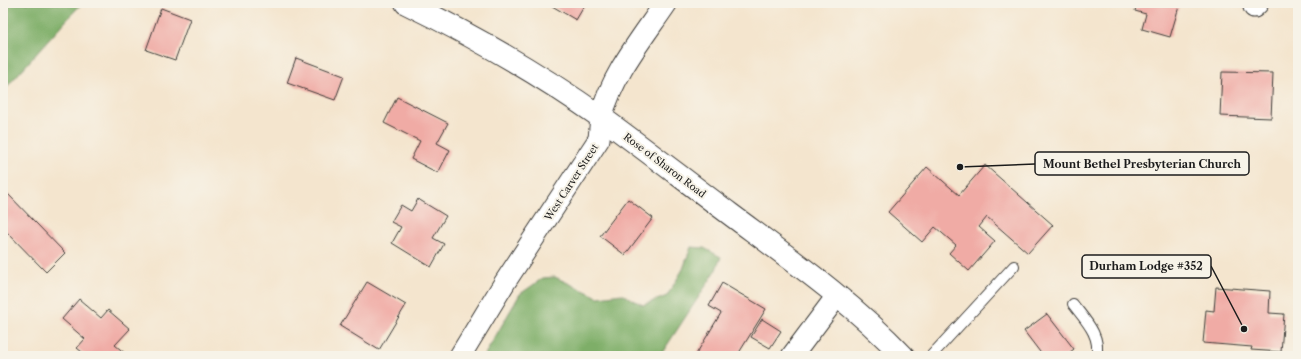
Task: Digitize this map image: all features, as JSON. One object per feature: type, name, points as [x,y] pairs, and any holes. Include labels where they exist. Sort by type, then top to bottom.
[{"type":"street","name":"Rose of Sharon Road","points":[[406,3],[449,24],[498,52],[601,117],[787,256],[837,296],[903,356]]},
{"type":"street","name":"West Carver Street","points":[[460,356],[505,282],[599,139],[601,117],[607,95],[623,65],[666,3]]},
{"type":"street","points":[[792,356],[837,296]]},
{"type":"lane","points":[[932,356],[1014,266]]},
{"type":"lane","points":[[1073,304],[1096,338],[1098,349],[1096,356]]},
{"type":"green space","points":[[3,3],[82,3],[3,91]]},
{"type":"green space","points":[[691,247],[704,248],[721,257],[715,272],[660,356],[484,356],[520,294],[543,278],[555,277],[598,297],[622,294],[643,305],[667,296],[683,269]]},
{"type":"building","points":[[547,3],[586,3],[576,20]]},
{"type":"building","points":[[1137,3],[1180,3],[1170,37],[1142,29],[1146,14],[1135,11]]},
{"type":"building","points":[[161,8],[190,19],[175,60],[146,50]]},
{"type":"building","points":[[296,58],[344,76],[335,100],[287,83]]},
{"type":"building","points":[[1222,72],[1273,73],[1271,118],[1220,116]]},
{"type":"building","points":[[397,97],[448,123],[437,143],[450,150],[438,173],[411,159],[420,141],[384,123]]},
{"type":"building","points":[[985,165],[1053,225],[1028,253],[987,217],[979,227],[995,241],[969,271],[949,253],[956,245],[935,227],[922,242],[888,212],[927,167],[959,195]]},
{"type":"building","points":[[7,193],[65,253],[46,272],[3,228],[3,197]]},
{"type":"building","points":[[418,199],[446,216],[433,238],[444,244],[431,267],[392,243],[401,227],[391,222],[401,205],[411,211]]},
{"type":"building","points":[[628,199],[653,218],[625,255],[600,236]]},
{"type":"building","points":[[367,282],[406,305],[379,350],[340,326]]},
{"type":"building","points":[[722,283],[766,309],[737,356],[695,356],[721,313],[709,306]]},
{"type":"building","points":[[1216,287],[1270,291],[1269,313],[1284,314],[1281,352],[1251,350],[1252,347],[1203,343],[1206,310],[1214,311]]},
{"type":"building","points":[[79,299],[101,318],[108,310],[130,329],[115,345],[126,354],[124,356],[87,356],[77,348],[85,339],[62,319]]},
{"type":"building","points":[[1047,314],[1074,349],[1065,356],[1043,356],[1024,331]]},
{"type":"building","points":[[762,319],[781,331],[770,348],[751,337]]},
{"type":"place","name":"Mount Bethel Presbyterian Church","points":[[960,167]]},
{"type":"place","name":"Durham Lodge #352","points":[[1244,329]]}]
